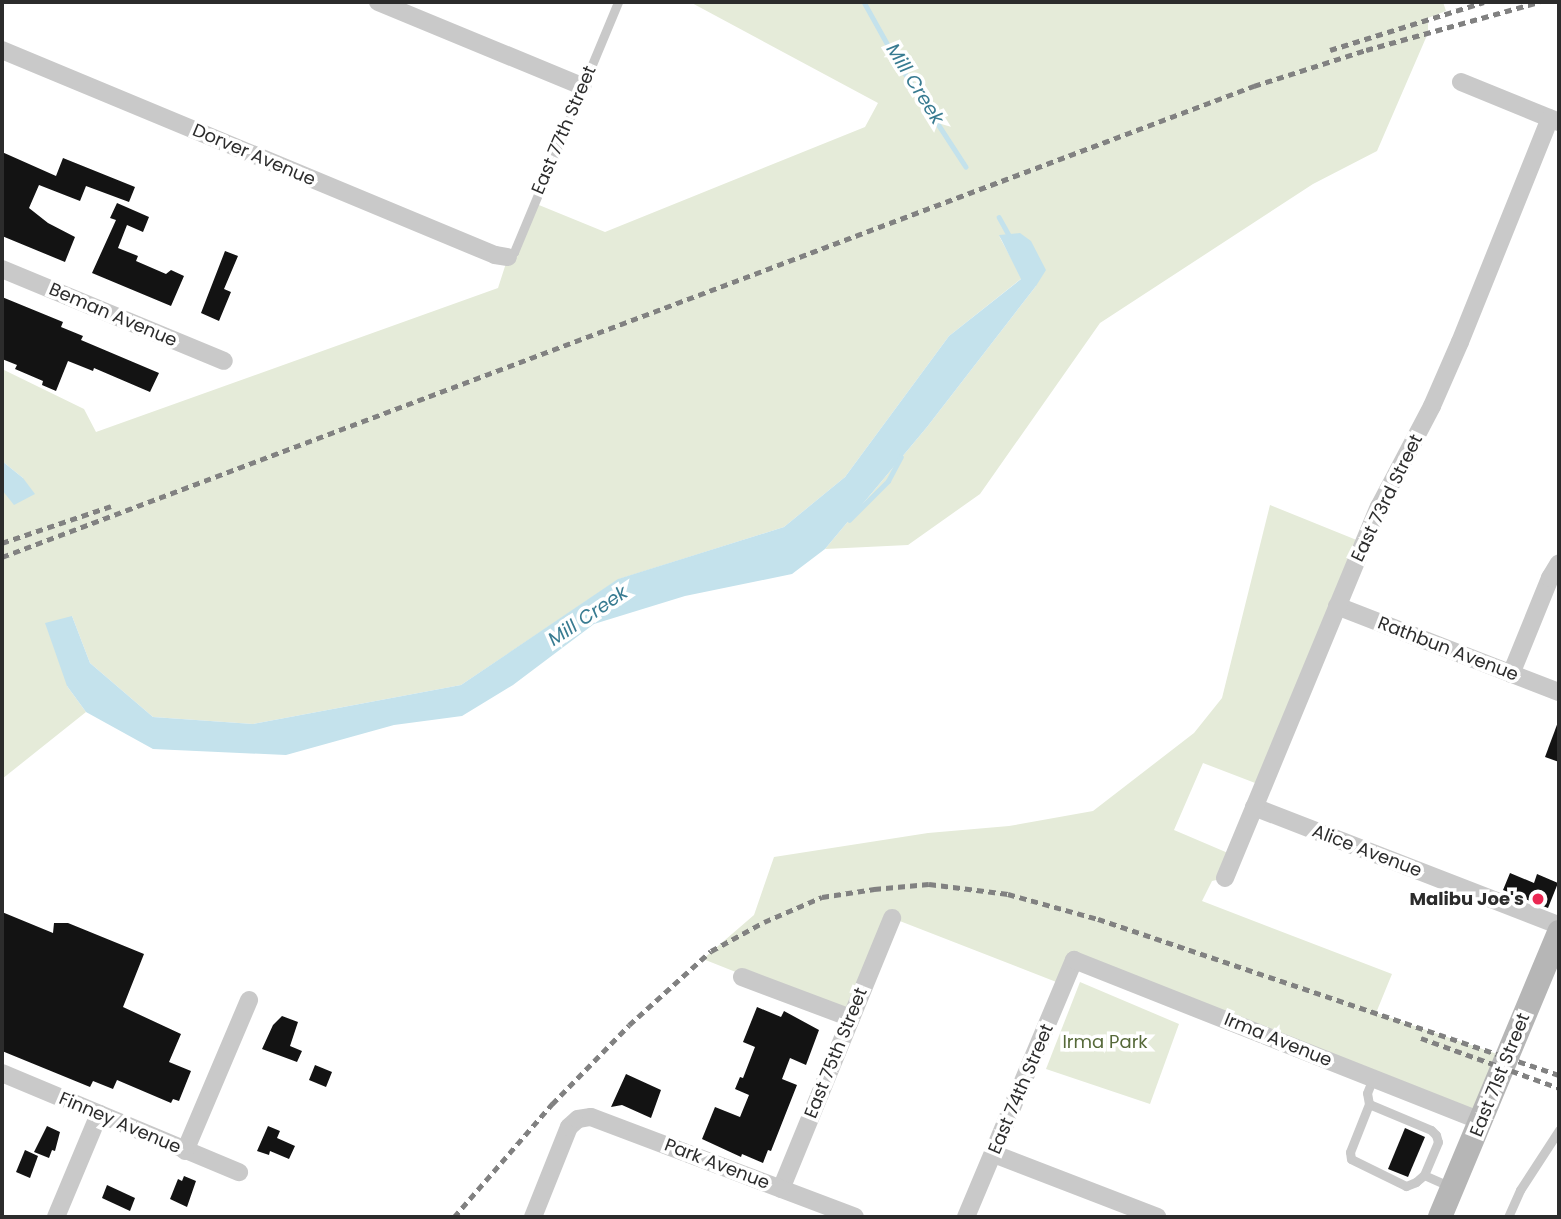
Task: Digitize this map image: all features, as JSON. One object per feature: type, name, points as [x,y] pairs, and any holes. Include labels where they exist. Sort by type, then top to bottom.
[{"type":"main road","name":"East 71st Street","points":[[1440,1217],[1557,947]]},
{"type":"street","points":[[378,2],[582,86]]},
{"type":"street","name":"Dorver Avenue","points":[[2,50],[495,255],[508,257]]},
{"type":"street","points":[[1461,82],[1555,120]]},
{"type":"street","name":"East 73rd Street","points":[[1225,878],[1379,507],[1432,406],[1555,120]]},
{"type":"street","name":"Beman Avenue","points":[[2,269],[224,361]]},
{"type":"street","points":[[1511,674],[1550,578],[1559,563]]},
{"type":"street","name":"Rathbun Avenue","points":[[1337,606],[1559,692]]},
{"type":"street","name":"Alice Avenue","points":[[1254,807],[1559,925]]},
{"type":"street","name":"East 75th Street","points":[[781,1189],[892,918]]},
{"type":"street","name":"Irma Avenue","points":[[1074,960],[1481,1121]]},
{"type":"street","name":"East 74th Street","points":[[966,1217],[1074,960]]},
{"type":"street","points":[[741,977],[851,1018]]},
{"type":"street","points":[[185,1151],[249,1000]]},
{"type":"street","name":"Finney Avenue","points":[[2,1073],[239,1172]]},
{"type":"street","points":[[56,1217],[99,1114]]},
{"type":"street","name":"Park Avenue","points":[[533,1217],[569,1127],[578,1119],[591,1117],[855,1217]]},
{"type":"street","points":[[993,1154],[1157,1217]]},
{"type":"lane","name":"East 77th Street","points":[[508,257],[514,252],[618,2]]},
{"type":"lane","points":[[1369,1104],[1431,1130],[1436,1135],[1438,1142],[1424,1175],[1406,1186],[1351,1159],[1350,1152],[1369,1104],[1367,1093],[1373,1078]]},
{"type":"lane","points":[[1508,1217],[1520,1190],[1559,1130]]},
{"type":"lane","points":[[1424,1175],[1453,1187]]},
{"type":"green space","points":[[690,2],[1443,2],[1446,11],[1428,18],[1428,33],[1377,151],[1313,184],[1100,323],[980,494],[908,545],[825,549],[927,427],[1036,286],[999,236],[1022,278],[949,336],[845,477],[784,527],[619,579],[461,685],[253,724],[153,717],[90,663],[72,616],[67,686],[86,712],[2,779],[2,490],[5,493],[23,478],[2,461],[2,369],[84,409],[96,432],[498,288],[508,257],[534,203],[605,232],[865,127],[878,103]]},
{"type":"green space","points":[[1270,505],[1364,543],[1263,786],[1203,763],[1174,830],[1235,856],[1225,878],[1212,881],[1202,901],[1392,974],[1376,1013],[1506,1057],[1481,1121],[1075,960],[1064,985],[892,918],[851,1018],[703,959],[754,915],[774,857],[928,833],[1009,826],[1093,811],[1194,733],[1222,698]]},
{"type":"green space","name":"Irma Park","points":[[1080,982],[1179,1024],[1150,1104],[1046,1069]]},
{"type":"water","points":[[1020,233],[1031,241],[1046,270],[1036,286],[927,427],[825,549],[792,574],[685,596],[594,624],[513,685],[462,716],[394,725],[286,755],[153,749],[86,712],[67,686],[45,623],[72,616],[90,663],[153,717],[253,724],[461,685],[618,579],[784,527],[845,477],[949,336],[1021,279],[999,235]]},
{"type":"water","points":[[2,461],[23,478],[35,494],[14,505],[2,490]]},
{"type":"building","points":[[2,152],[56,176],[63,158],[135,187],[129,202],[86,186],[80,201],[39,185],[29,208],[48,223],[75,237],[65,262],[2,236]]},
{"type":"building","points":[[117,203],[149,217],[143,232],[127,225],[118,248],[138,256],[136,261],[166,274],[171,270],[184,276],[171,306],[92,273],[116,220],[110,218]]},
{"type":"building","points":[[225,251],[238,256],[224,289],[231,292],[219,321],[201,313]]},
{"type":"building","points":[[2,297],[63,322],[61,327],[83,336],[81,340],[159,373],[150,392],[94,368],[93,371],[68,361],[56,391],[42,385],[43,381],[15,369],[17,365],[2,359]]},
{"type":"building","points":[[1559,722],[1559,762],[1545,757]]},
{"type":"building","name":"Malibu Joe's","points":[[1510,873],[1534,883],[1537,874],[1558,883],[1548,908],[1503,890]]},
{"type":"building","points":[[2,912],[53,933],[54,923],[68,923],[144,954],[123,1007],[181,1034],[169,1062],[191,1071],[179,1101],[173,1099],[171,1103],[117,1080],[113,1089],[93,1081],[90,1087],[2,1051]]},
{"type":"building","points":[[757,1007],[781,1017],[784,1011],[819,1030],[806,1065],[790,1058],[782,1079],[797,1085],[771,1151],[768,1150],[763,1163],[742,1154],[741,1157],[702,1139],[715,1107],[740,1117],[749,1095],[735,1089],[740,1077],[743,1078],[755,1047],[743,1042]]},
{"type":"building","points":[[282,1016],[298,1022],[290,1046],[302,1051],[297,1062],[262,1049],[273,1025]]},
{"type":"building","points":[[315,1065],[332,1072],[326,1087],[309,1080]]},
{"type":"building","points":[[626,1074],[661,1090],[651,1118],[622,1105],[611,1107]]},
{"type":"building","points":[[47,1126],[60,1132],[55,1151],[52,1150],[49,1158],[34,1152]]},
{"type":"building","points":[[268,1126],[280,1131],[277,1138],[295,1146],[289,1159],[270,1151],[269,1155],[257,1151]]},
{"type":"building","points":[[1405,1128],[1425,1137],[1408,1177],[1388,1169]]},
{"type":"building","points":[[25,1150],[38,1156],[30,1178],[16,1172]]},
{"type":"building","points":[[184,1176],[196,1181],[187,1207],[170,1199],[178,1179],[182,1181]]},
{"type":"building","points":[[107,1185],[135,1198],[130,1211],[102,1198]]},
{"type":"waterway","name":"Mill Creek","points":[[864,2],[897,61],[966,167]]},
{"type":"waterway","name":"Mill Creek","points":[[999,217],[1010,237]]},
{"type":"waterway","name":"Mill Creek","points":[[849,520],[888,481],[901,457]]},
{"type":"railway","points":[[1330,50],[1484,2]]},
{"type":"railway","points":[[2,557],[1254,86],[1366,50],[1539,2]]},
{"type":"railway","points":[[2,543],[111,506]]},
{"type":"railway","points":[[454,1217],[552,1104],[629,1025],[711,951],[764,922],[822,897],[874,889],[929,884],[1008,894],[1098,919],[1559,1075]]},
{"type":"railway","points":[[1421,1038],[1559,1088]]},
{"type":"place","name":"Malibu Joe's","points":[[1538,899]]}]
